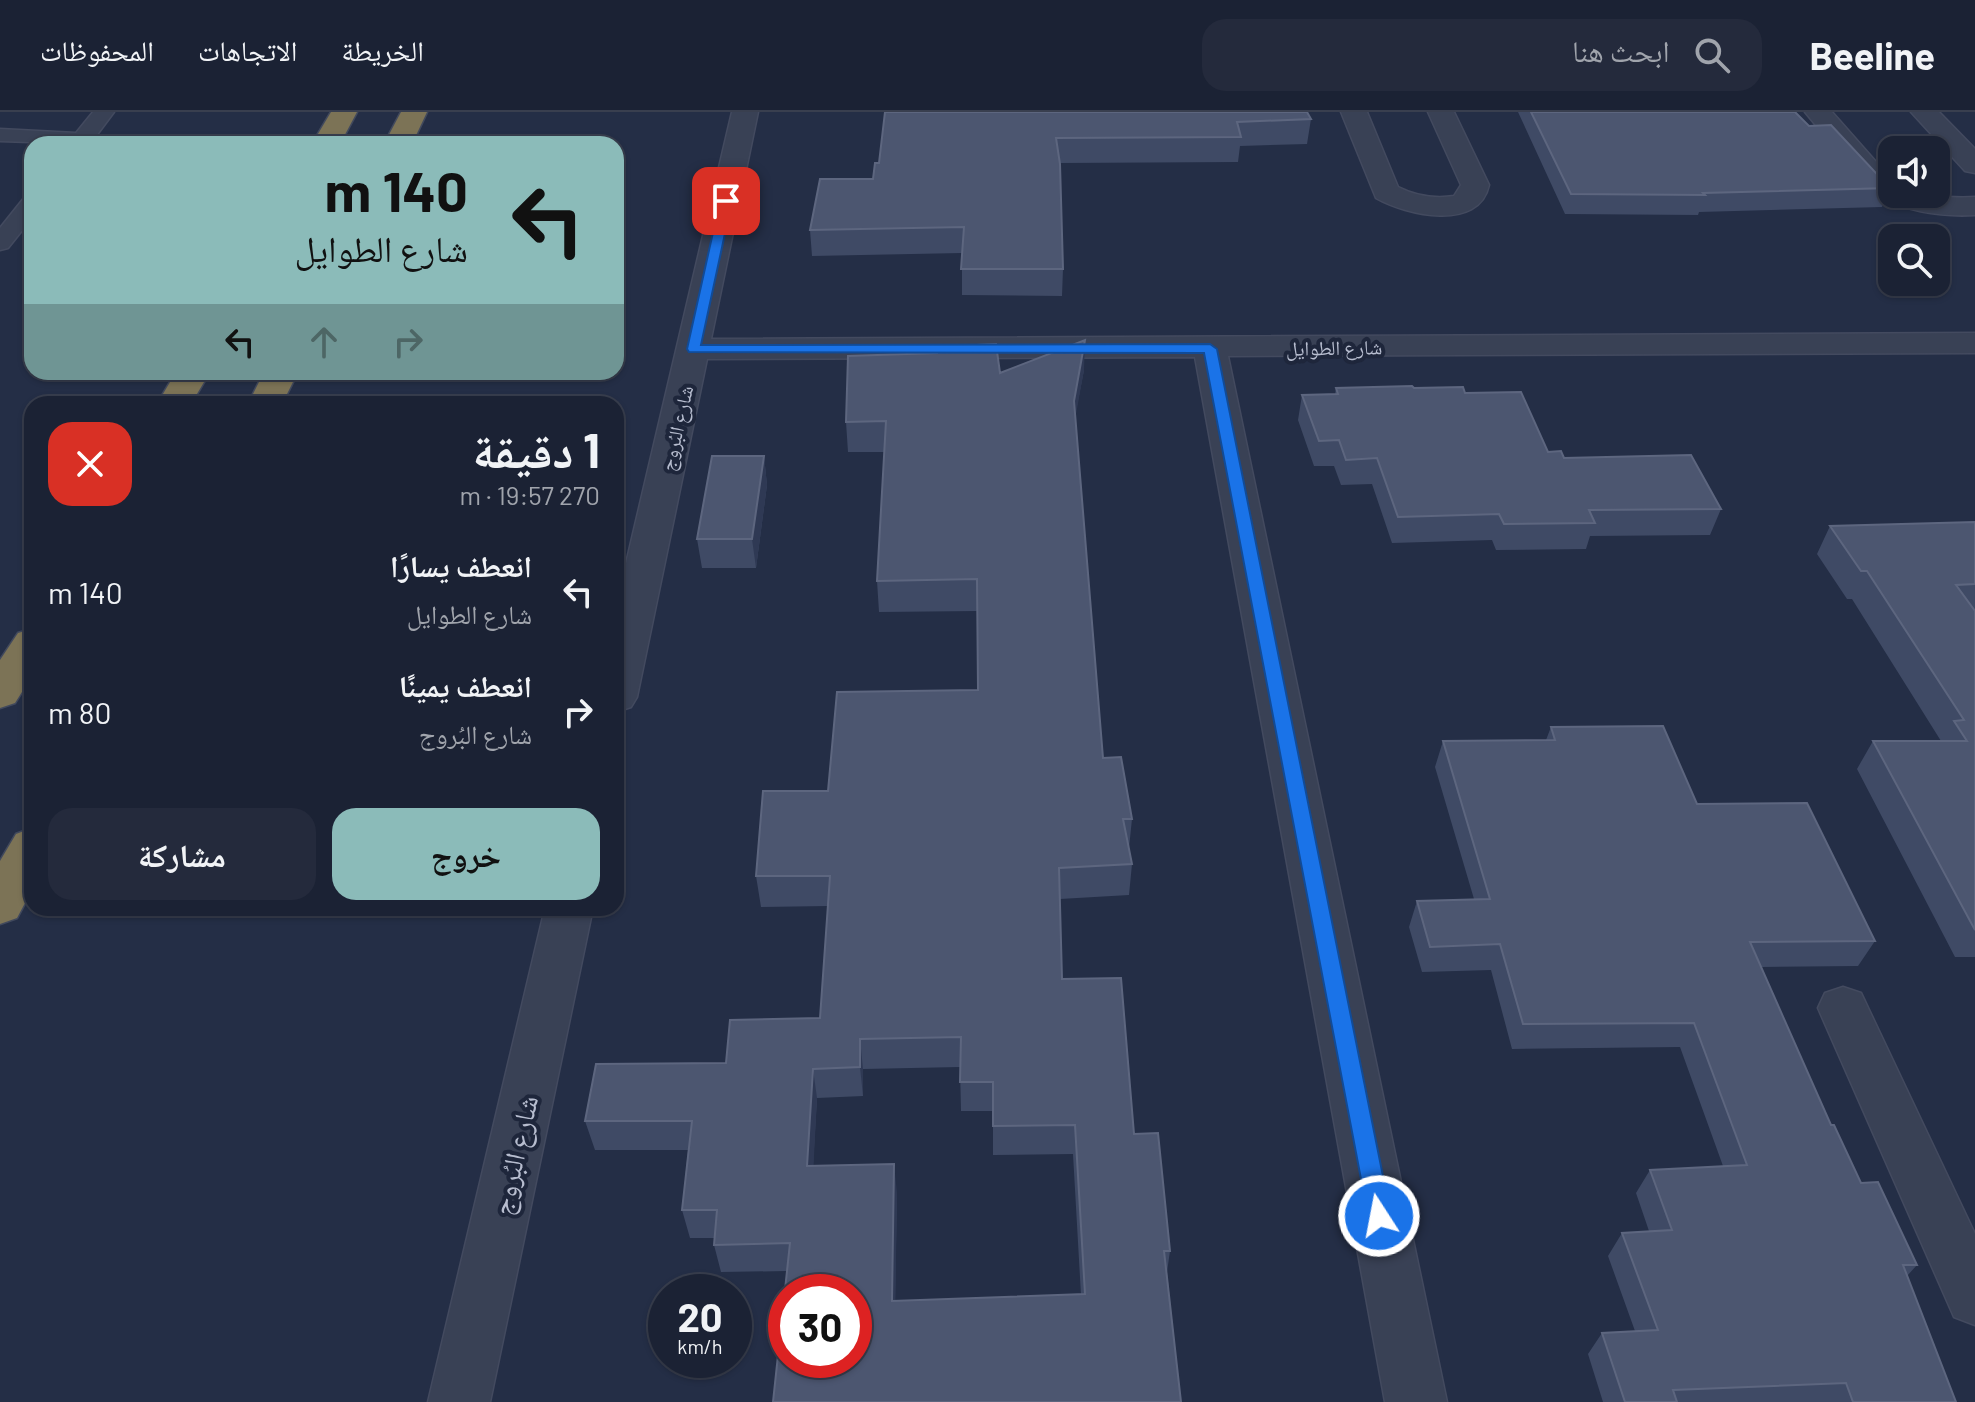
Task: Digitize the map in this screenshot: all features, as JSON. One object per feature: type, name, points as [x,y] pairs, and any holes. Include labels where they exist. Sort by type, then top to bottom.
[{"type":"highway","points":[[330,136],[344,112]]},
{"type":"highway","points":[[402,136],[414,112]]},
{"type":"highway","points":[[0,693],[24,656]]},
{"type":"highway","points":[[0,905],[24,861]]},
{"type":"street","name":"شارع البُروج","points":[[624,661],[745,112]]},
{"type":"street","points":[[1354,112],[1386,192],[1403,202],[1428,206],[1463,203],[1476,193],[1441,112]]},
{"type":"street","points":[[1818,112],[1878,182]]},
{"type":"street","points":[[1924,112],[1975,165]]},
{"type":"street","points":[[1950,208],[1975,206]]},
{"type":"street","name":"شارع الطوايل","points":[[693,349],[1969,350]]},
{"type":"street","points":[[1210,349],[1416,1402]]},
{"type":"street","name":"شارع البُروج","points":[[459,1402],[567,916]]},
{"type":"street","points":[[1843,1008],[1975,1297]]},
{"type":"lane","points":[[86,136],[104,112]]},
{"type":"lane","points":[[0,135],[24,137]]},
{"type":"lane","points":[[0,243],[24,213]]},
{"type":"building","points":[[885,112],[1307,112],[1311,119],[1237,122],[1241,137],[1056,138],[1060,164],[1063,269],[961,269],[964,227],[810,230],[820,179],[873,179],[875,163],[879,163]]},
{"type":"building","points":[[1531,112],[1795,112],[1809,126],[1831,125],[1878,175],[1878,188],[1703,193],[1705,195],[1571,194]]},
{"type":"building","points":[[1085,340],[1074,401],[1103,758],[1121,757],[1132,819],[1123,819],[1132,864],[1059,868],[1062,979],[1121,978],[1134,1134],[1158,1133],[1170,1251],[1164,1251],[1181,1402],[773,1402],[776,1378],[872,1378],[872,1274],[787,1274],[790,1243],[714,1245],[717,1210],[682,1210],[692,1121],[585,1121],[596,1064],[726,1063],[730,1020],[820,1018],[830,876],[756,876],[763,791],[828,791],[837,692],[978,690],[977,579],[877,581],[886,421],[846,422],[848,356],[937,353],[936,347],[996,344],[1000,373]],"holes":[[[961,1037],[960,1082],[993,1082],[993,1126],[1075,1125],[1085,1294],[892,1301],[894,1164],[807,1166],[813,1069],[860,1067],[860,1039]]]},
{"type":"building","points":[[1463,387],[1465,393],[1521,392],[1548,452],[1561,451],[1564,458],[1691,455],[1721,509],[1589,510],[1595,523],[1504,524],[1499,514],[1398,517],[1377,458],[1346,460],[1339,440],[1319,441],[1302,395],[1338,394],[1336,388]]},
{"type":"building","points":[[712,456],[764,456],[752,539],[697,539]]},
{"type":"building","points":[[1975,522],[1975,584],[1956,585],[1975,611],[1975,930],[1873,741],[1967,741],[1954,721],[1964,720],[1867,571],[1861,571],[1830,526]]},
{"type":"building","points":[[1663,726],[1697,804],[1807,803],[1875,941],[1750,942],[1831,1125],[1834,1125],[1861,1183],[1878,1182],[1917,1265],[1903,1265],[1956,1402],[1853,1402],[1846,1383],[1673,1390],[1677,1402],[1625,1402],[1602,1333],[1658,1330],[1622,1233],[1672,1230],[1650,1170],[1747,1165],[1694,1023],[1523,1024],[1500,944],[1430,947],[1417,901],[1490,899],[1443,741],[1555,740],[1551,727]]},
{"type":"route","points":[[726,201],[693,349],[1210,349],[1379,1216]]}]
